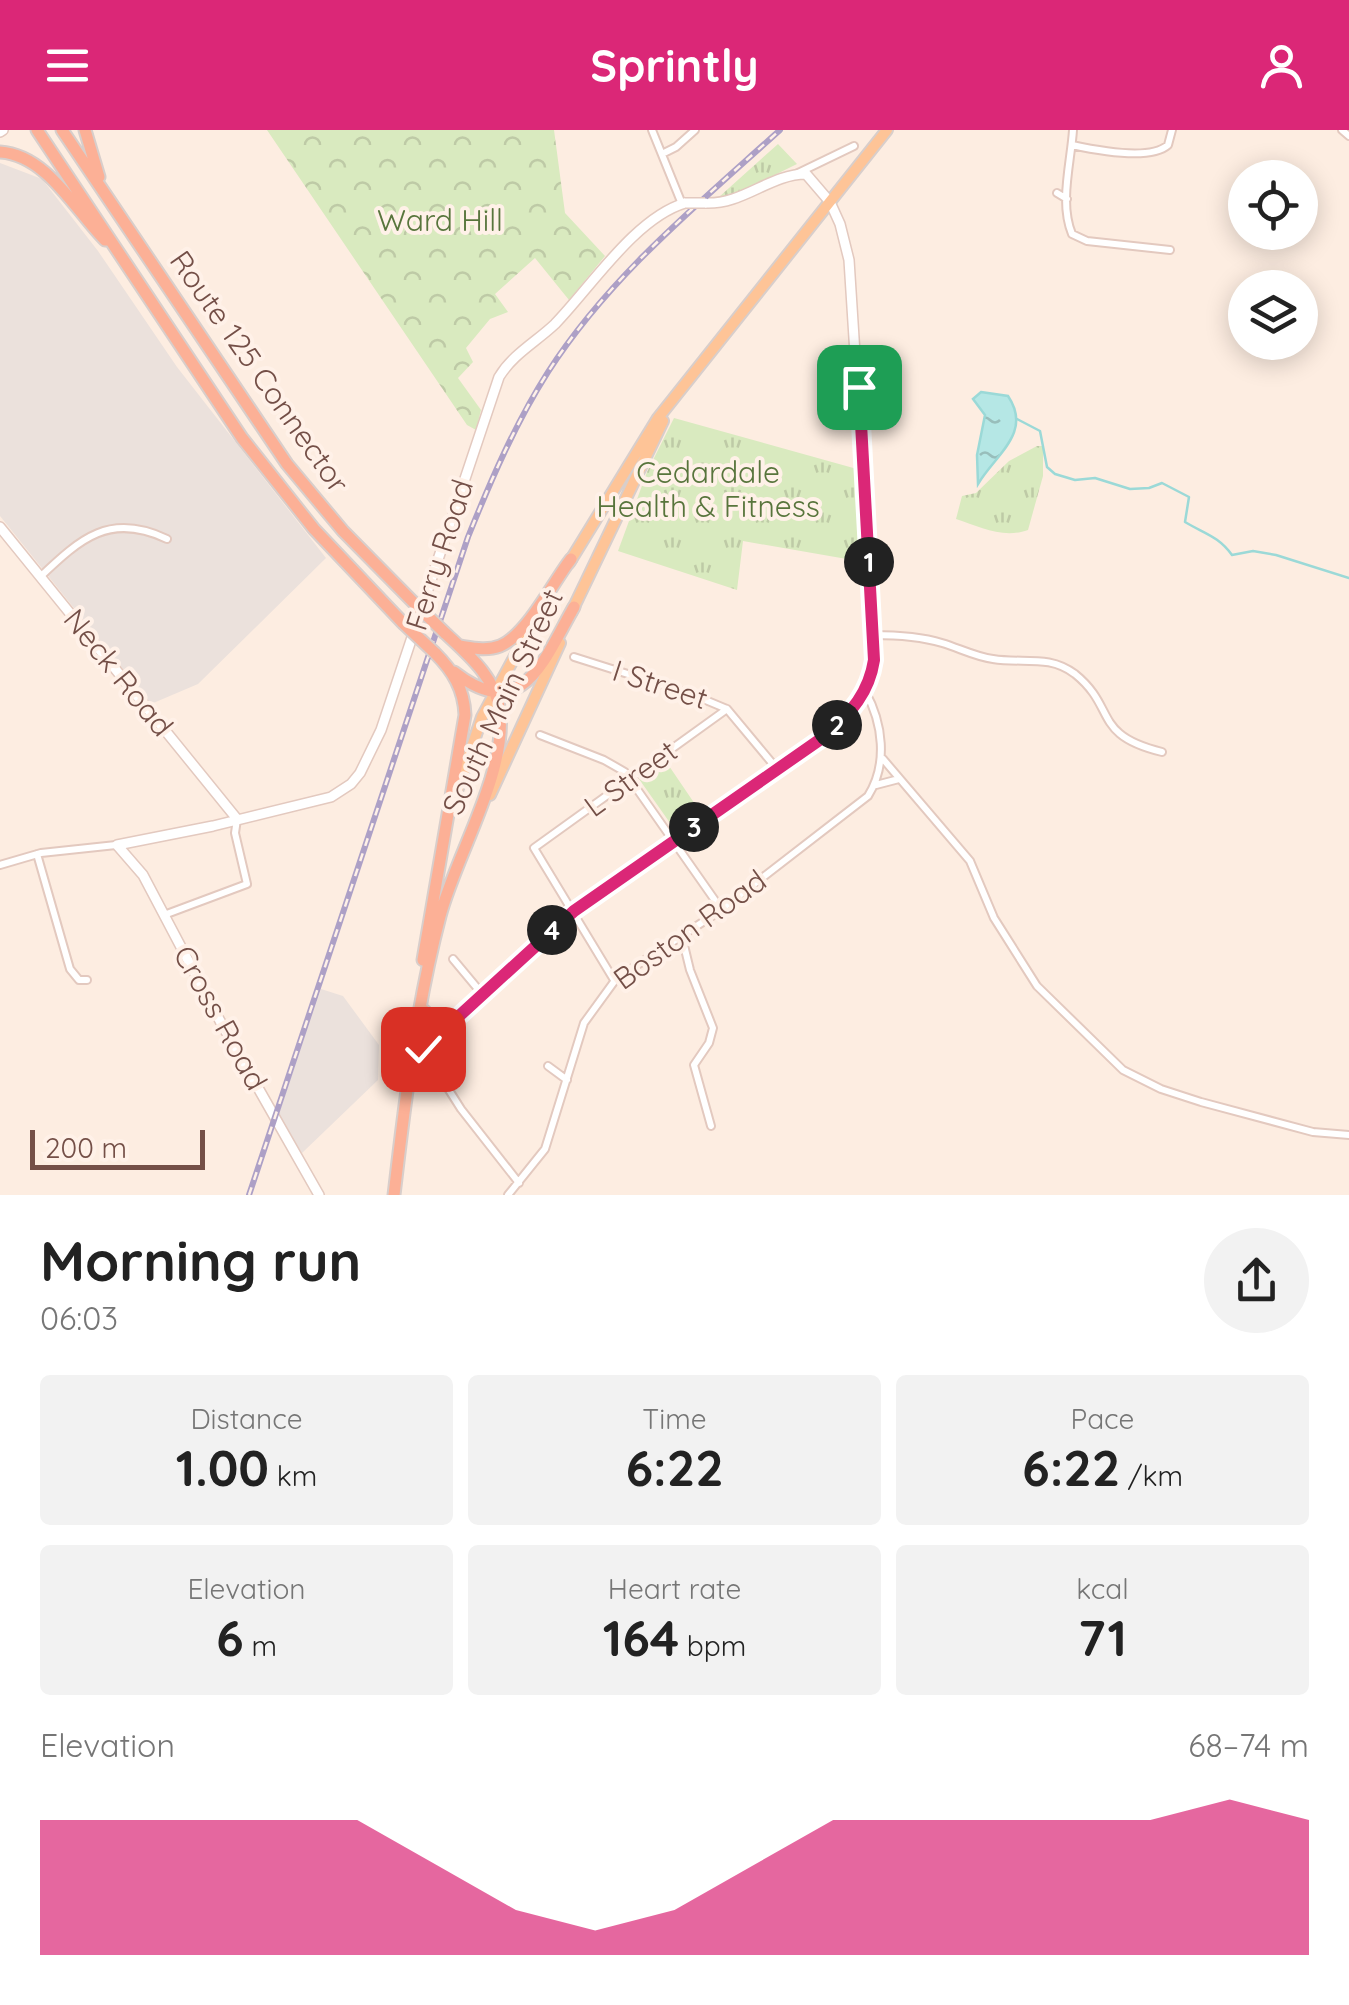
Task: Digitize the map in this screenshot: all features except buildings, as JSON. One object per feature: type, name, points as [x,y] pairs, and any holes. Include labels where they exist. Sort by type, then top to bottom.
[{"type":"highway","name":"Route 125 Connector","points":[[37,130],[242,438],[348,567],[450,670],[463,696],[465,715],[450,808]]},
{"type":"highway","name":"Route 125 Connector","points":[[62,130],[287,464],[343,531],[460,646],[495,692]]},
{"type":"highway","points":[[85,130],[106,195]]},
{"type":"highway","points":[[0,152],[20,157],[41,169],[125,261]]},
{"type":"highway","points":[[460,646],[488,649],[509,640],[571,559]]},
{"type":"highway","points":[[450,670],[473,686],[495,692],[518,688],[535,676],[574,607]]},
{"type":"highway","points":[[468,836],[497,754],[501,728],[495,692]]},
{"type":"highway","name":"South Main Street","points":[[416,1029],[428,923],[450,808]]},
{"type":"highway","name":"South Main Street","points":[[394,1195],[420,1007],[440,915],[468,836]]},
{"type":"highway","points":[[420,1007],[437,1022],[452,1023]]},
{"type":"main road","name":"South Main Street","points":[[450,808],[472,740],[495,692],[571,559],[666,409],[888,130]]},
{"type":"main road","name":"South Main Street","points":[[468,836],[667,414],[666,409]]},
{"type":"street","points":[[652,130],[683,203],[730,202],[854,146]]},
{"type":"street","points":[[662,154],[695,130]]},
{"type":"street","points":[[1074,130],[1067,198],[1067,220],[1072,234],[1087,241],[1170,250]]},
{"type":"street","points":[[1072,145],[1126,152],[1163,150],[1169,144],[1172,130]]},
{"type":"street","points":[[1342,130],[1349,136]]},
{"type":"street","points":[[410,1061],[574,911],[844,720],[865,691],[874,660],[873,636],[845,240],[830,202],[811,177],[795,174]]},
{"type":"street","points":[[1057,193],[1067,198]]},
{"type":"street","name":"Ferry Road","points":[[0,866],[37,854],[117,845],[319,802],[341,791],[360,773],[381,730],[498,377],[646,226],[669,208],[683,203]]},
{"type":"street","name":"Neck Road","points":[[0,527],[237,819]]},
{"type":"street","points":[[40,577],[83,540],[112,528],[134,528],[167,539]]},
{"type":"street","points":[[873,636],[924,638],[998,660],[1052,662],[1086,684],[1108,723],[1122,737],[1162,752]]},
{"type":"street","name":"I Street","points":[[574,657],[727,709],[777,770]]},
{"type":"street","points":[[865,691],[876,710],[882,758],[875,786]]},
{"type":"street","name":"L Street","points":[[574,911],[534,848],[727,709]]},
{"type":"street","points":[[540,735],[604,760],[631,778],[721,909]]},
{"type":"street","points":[[882,758],[970,861],[994,918],[1038,986],[1123,1070],[1161,1089],[1201,1102],[1313,1132],[1349,1135]]},
{"type":"street","points":[[875,786],[899,779]]},
{"type":"street","name":"Boston Road","points":[[508,1195],[550,1138],[584,1023],[614,980],[721,909],[860,805],[875,786]]},
{"type":"street","points":[[163,915],[248,884],[235,833],[237,819]]},
{"type":"street","name":"Cross Road","points":[[117,845],[143,875],[319,1195]]},
{"type":"street","points":[[37,854],[74,977],[87,980]]},
{"type":"street","points":[[574,911],[614,980]]},
{"type":"street","points":[[682,936],[690,970],[713,1028],[709,1042],[694,1061],[711,1126]]},
{"type":"street","points":[[453,959],[483,995]]},
{"type":"street","points":[[423,1049],[462,1109],[519,1183]]},
{"type":"street","points":[[548,1066],[568,1080]]},
{"type":"shaded area","points":[[0,163],[42,179],[98,251],[177,367],[326,558],[198,684],[151,704],[0,516]]},
{"type":"shaded area","points":[[321,989],[343,996],[379,1045],[378,1080],[302,1153],[278,1116]]},
{"type":"green space","name":"Ward Hill","points":[[267,130],[554,130],[565,213],[605,256],[569,300],[535,258],[495,294],[508,312],[490,319],[466,348],[473,362],[458,378],[481,410],[476,430],[467,425]]},
{"type":"green space","points":[[778,144],[797,164],[740,192],[719,197]]},
{"type":"green space","name":"Cedardale Health & Fitness","points":[[674,418],[857,469],[864,562],[743,541],[737,590],[618,551],[647,472]]},
{"type":"green space","points":[[1043,446],[1043,476],[1028,530],[1001,533],[956,519],[962,496],[976,493],[1009,461]]},
{"type":"green space","points":[[665,760],[701,813],[675,830],[639,779]]},
{"type":"water","points":[[981,392],[1008,396],[1016,421],[1009,443],[978,484],[977,455],[985,415],[973,399]]},
{"type":"waterway","points":[[1017,419],[1040,431],[1047,467],[1055,474],[1075,480],[1095,478],[1130,489],[1162,483],[1189,497],[1185,522],[1216,539],[1232,555],[1253,551],[1276,555],[1349,578]]},
{"type":"railway","points":[[249,1195],[468,537],[514,432],[572,337],[626,273],[780,130]]},
{"type":"route","points":[[423,1049],[560,922],[828,734],[858,702],[870,680],[874,660],[859,387]]}]
